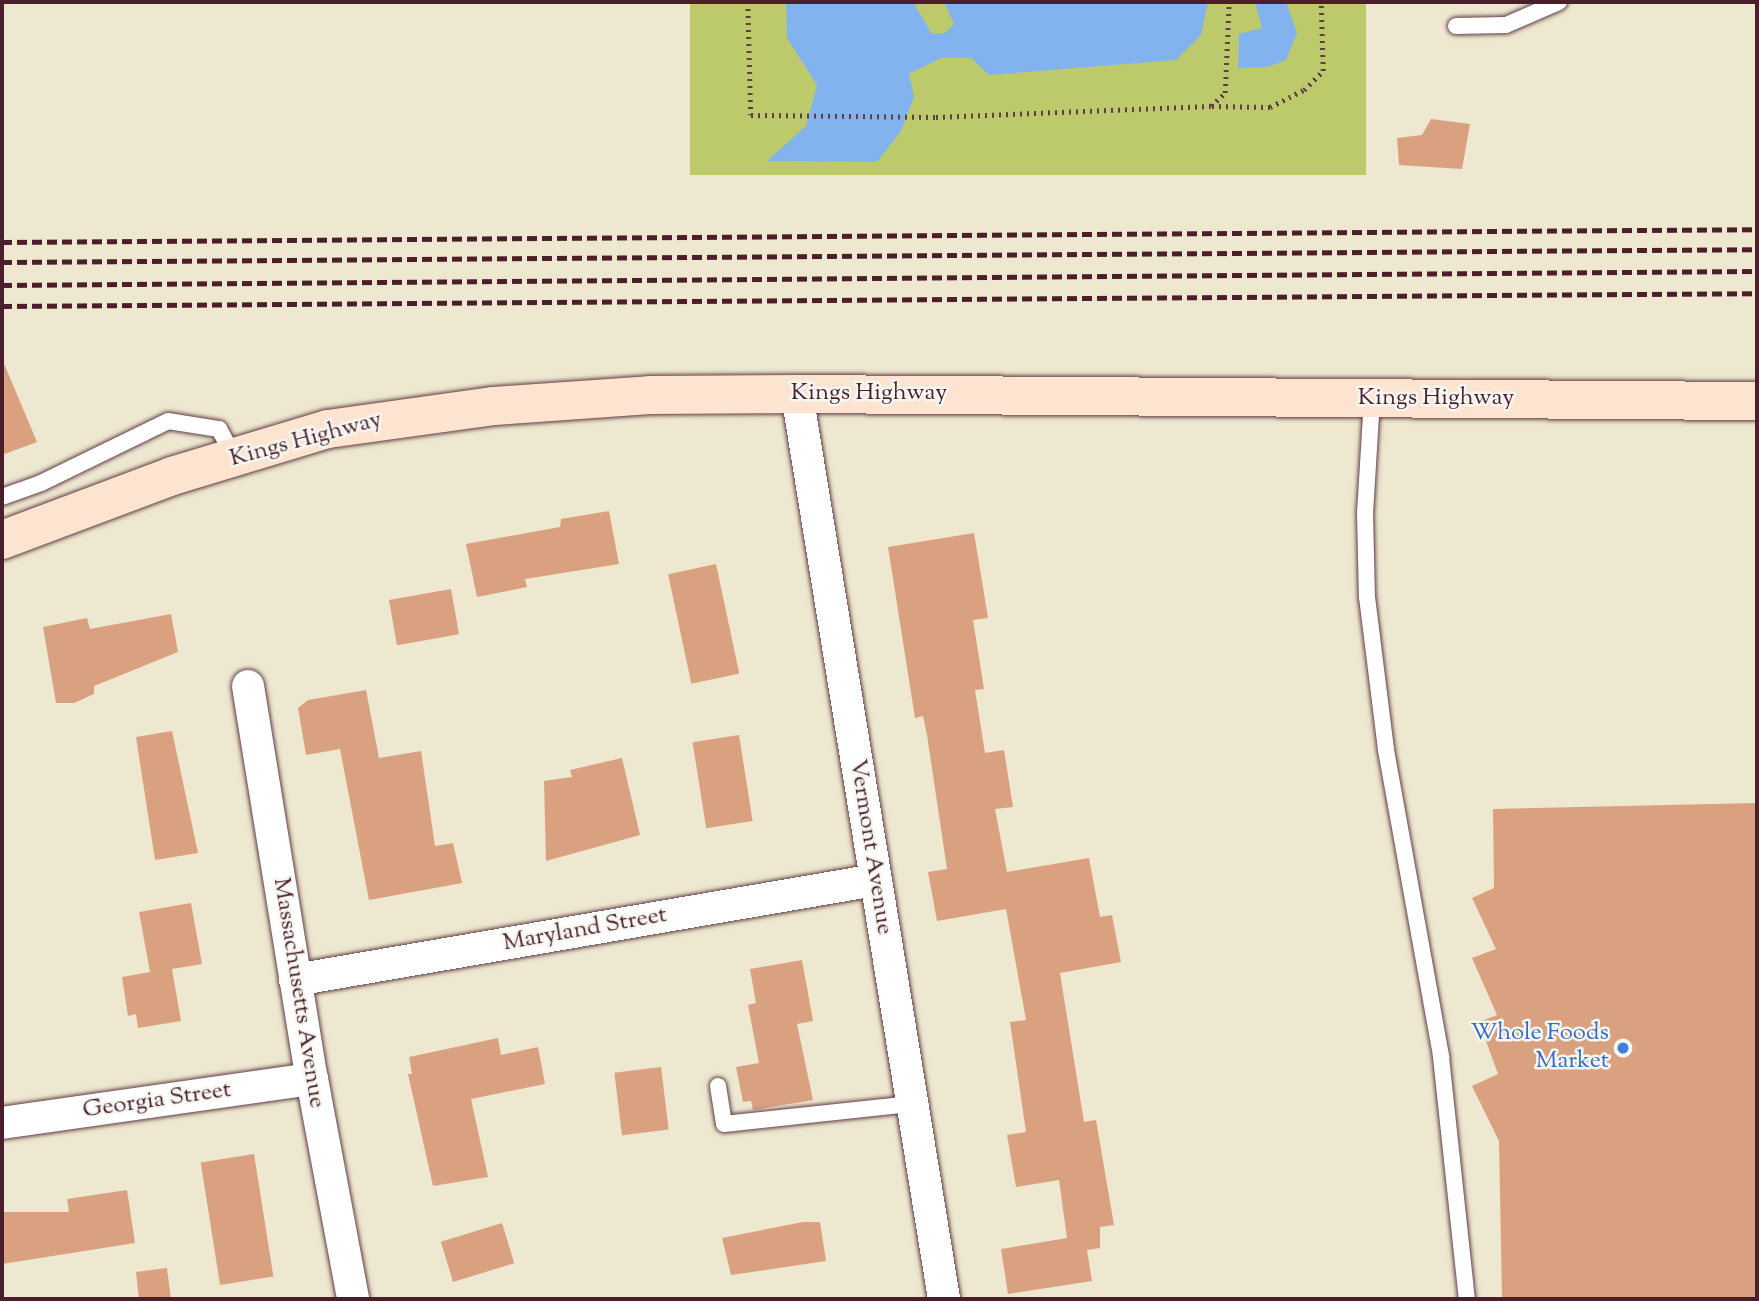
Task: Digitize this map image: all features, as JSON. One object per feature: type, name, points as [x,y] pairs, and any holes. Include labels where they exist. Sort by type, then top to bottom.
[{"type":"main road","name":"Kings Highway","points":[[2,540],[172,475],[328,429],[423,412],[650,395],[1757,401]]},
{"type":"street","name":"Vermont Avenue","points":[[797,394],[944,1299]]},
{"type":"street","name":"Massachusetts Avenue","points":[[248,686],[295,980],[353,1299]]},
{"type":"street","name":"Maryland Street","points":[[295,980],[875,880]]},
{"type":"street","name":"Georgia Street","points":[[2,1123],[312,1079]]},
{"type":"lane","points":[[1456,26],[1506,26],[1559,2]]},
{"type":"lane","points":[[1372,398],[1364,512],[1367,597],[1385,750],[1441,1057],[1467,1299]]},
{"type":"lane","points":[[2,497],[168,421],[219,429],[235,458]]},
{"type":"lane","points":[[718,1086],[724,1124],[912,1104]]},
{"type":"path","points":[[748,2],[751,115],[936,117],[1211,106],[1270,107],[1304,90],[1323,71],[1321,2]]},
{"type":"path","points":[[1211,106],[1225,93],[1228,2]]},
{"type":"green space","points":[[690,2],[1366,2],[1366,175],[690,175]]},
{"type":"water","points":[[786,2],[913,2],[932,34],[945,33],[954,24],[944,2],[1208,2],[1201,35],[1176,60],[989,75],[971,58],[941,58],[909,74],[914,97],[901,131],[877,162],[767,161],[806,126],[817,85],[787,38]]},
{"type":"water","points":[[1255,2],[1286,2],[1297,33],[1286,60],[1267,67],[1238,68],[1239,34],[1262,28]]},
{"type":"building","points":[[1431,119],[1470,124],[1462,169],[1399,165],[1397,138],[1422,135]]},
{"type":"building","points":[[2,359],[37,442],[2,455]]},
{"type":"building","points":[[609,511],[619,564],[525,579],[527,587],[477,597],[466,544],[560,527],[561,519]]},
{"type":"building","points":[[974,533],[988,618],[973,620],[984,689],[975,690],[985,753],[1004,750],[1013,807],[995,809],[1007,872],[1089,858],[1100,917],[1112,915],[1121,962],[1060,973],[1084,1122],[1096,1120],[1114,1225],[1100,1227],[1100,1248],[1087,1250],[1092,1281],[1008,1294],[1001,1249],[1067,1238],[1059,1180],[1016,1187],[1007,1135],[1026,1132],[1010,1022],[1026,1020],[1006,909],[937,921],[928,872],[947,869],[927,735],[923,716],[915,718],[888,547]]},
{"type":"building","points":[[716,564],[739,674],[691,684],[668,574]]},
{"type":"building","points":[[451,589],[459,634],[397,645],[389,600]]},
{"type":"building","points":[[171,614],[178,652],[94,686],[94,694],[74,703],[56,703],[43,627],[87,618],[90,629]]},
{"type":"building","points":[[366,690],[379,758],[421,751],[435,846],[453,843],[462,883],[369,900],[340,749],[306,755],[298,708],[308,700]]},
{"type":"building","points":[[172,731],[198,853],[155,860],[136,737]]},
{"type":"building","points":[[739,735],[753,821],[706,828],[693,742]]},
{"type":"building","points":[[622,758],[640,835],[546,861],[544,781],[572,777],[570,770]]},
{"type":"building","name":"Whole Foods Market","points":[[1757,803],[1757,1299],[1502,1298],[1499,1141],[1472,1086],[1498,1074],[1479,1022],[1497,1015],[1472,958],[1496,949],[1472,898],[1494,888],[1493,809]]},
{"type":"building","points":[[191,903],[202,964],[172,969],[181,1021],[138,1028],[136,1014],[128,1016],[122,977],[150,972],[139,912]]},
{"type":"building","points":[[802,960],[813,1021],[797,1024],[813,1100],[753,1110],[751,1101],[743,1102],[736,1067],[759,1063],[748,1005],[756,1003],[750,969]]},
{"type":"building","points":[[498,1038],[501,1055],[538,1047],[545,1084],[471,1099],[488,1177],[433,1186],[408,1074],[412,1074],[409,1057]]},
{"type":"building","points":[[661,1067],[669,1130],[622,1135],[614,1073]]},
{"type":"building","points":[[254,1154],[273,1276],[220,1285],[201,1162]]},
{"type":"building","points":[[127,1190],[135,1243],[2,1264],[2,1212],[69,1212],[67,1199]]},
{"type":"building","points":[[803,1222],[820,1222],[826,1261],[731,1275],[722,1238]]},
{"type":"building","points":[[502,1223],[514,1263],[453,1282],[441,1242]]},
{"type":"building","points":[[167,1268],[171,1299],[139,1299],[136,1272]]},
{"type":"railway","points":[[2,242],[1757,229]]},
{"type":"railway","points":[[2,262],[1757,249]]},
{"type":"railway","points":[[2,285],[1757,271]]},
{"type":"railway","points":[[2,306],[1757,293]]},
{"type":"place","name":"Whole Foods Market","points":[[1623,1048]]}]
